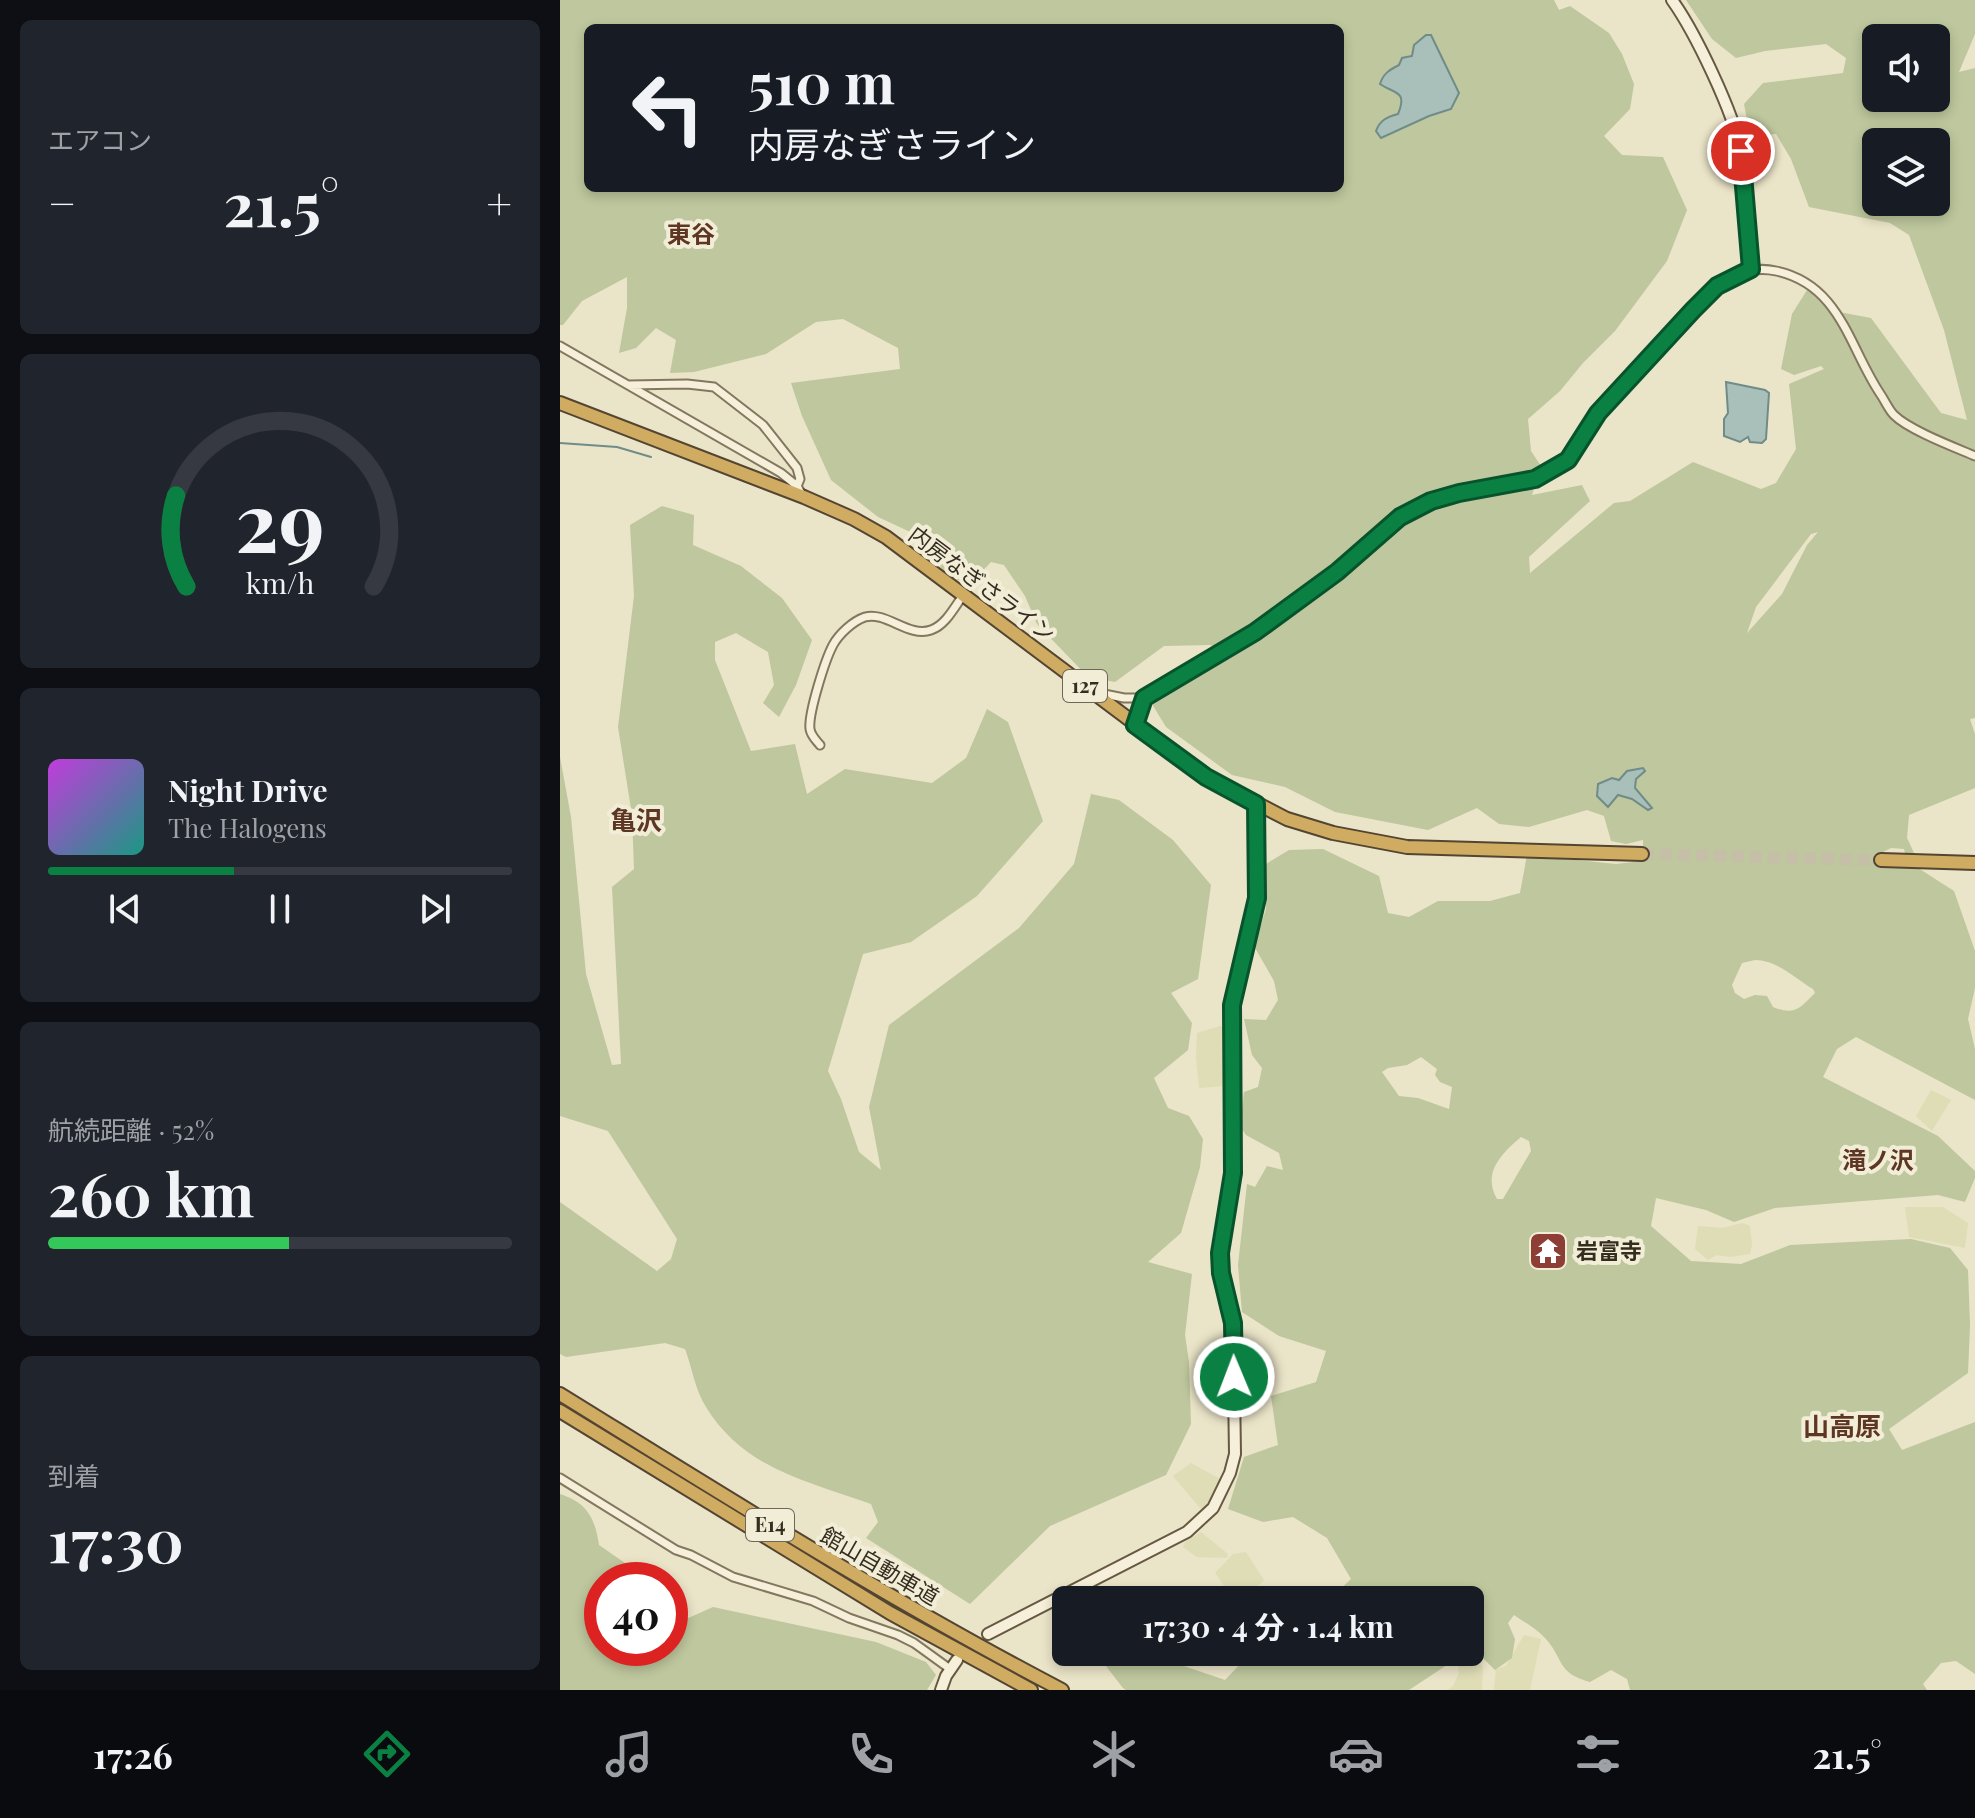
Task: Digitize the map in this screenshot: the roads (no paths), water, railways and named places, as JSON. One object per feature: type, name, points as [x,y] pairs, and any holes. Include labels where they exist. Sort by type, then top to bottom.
[{"type":"highway","name":"内房なぎさライン","points":[[560,403],[800,491],[886,537],[1206,777],[1287,819],[1333,833],[1407,847],[1642,854]]},
{"type":"highway","points":[[1881,860],[1975,863]]},
{"type":"highway","name":"館山自動車道","points":[[560,1394],[824,1558],[1062,1690]]},
{"type":"highway","name":"館山自動車道","points":[[560,1411],[890,1613],[1031,1690]]},
{"type":"street","points":[[1672,0],[1699,48],[1736,130],[1744,177],[1751,269]]},
{"type":"street","points":[[1091,690],[1124,698],[1144,698],[1255,632],[1337,572],[1400,517],[1431,501],[1459,493],[1535,479],[1568,460],[1598,413],[1693,310],[1717,286],[1751,269],[1775,270],[1809,284],[1828,300],[1848,331],[1866,374],[1895,416],[1975,456]]},
{"type":"street","points":[[560,346],[758,460],[800,491]]},
{"type":"street","points":[[626,385],[714,387],[763,425],[797,468],[800,491]]},
{"type":"street","points":[[820,745],[810,730],[812,708],[832,646],[841,634],[863,618],[873,616],[928,632],[944,622],[964,594]]},
{"type":"street","points":[[1135,725],[1144,698]]},
{"type":"street","points":[[988,1634],[1187,1532],[1213,1508],[1230,1473],[1235,1437],[1233,1323],[1221,1273],[1220,1253],[1233,1173],[1232,1005],[1257,898],[1256,804]]},
{"type":"street","points":[[560,1478],[676,1550],[733,1577],[813,1601],[849,1618],[898,1635],[954,1664],[941,1690]]},
{"type":"water","points":[[1426,35],[1431,35],[1459,93],[1451,109],[1381,138],[1376,131],[1378,127],[1390,116],[1398,114],[1401,101],[1398,94],[1380,84],[1381,81],[1399,65],[1402,58],[1412,56],[1414,45]]},
{"type":"water","points":[[1726,382],[1769,393],[1766,439],[1762,443],[1750,442],[1748,437],[1740,442],[1724,436],[1724,419],[1728,413]]},
{"type":"water","points":[[1643,768],[1645,771],[1636,779],[1635,788],[1652,808],[1648,810],[1632,799],[1618,795],[1608,807],[1597,796],[1598,784],[1612,778],[1619,780],[1627,771]]},
{"type":"waterway","points":[[560,443],[617,447],[651,457]]},
{"type":"tunnel","points":[[1642,854],[1881,860]]},
{"type":"place","name":"岩富寺","points":[[1548,1251]]},
{"type":"district","name":"東谷","points":[[691,235]]},
{"type":"district","name":"亀沢","points":[[636,821]]},
{"type":"district","name":"滝ノ沢","points":[[1878,1161]]},
{"type":"district","name":"山高原","points":[[1842,1427]]}]
